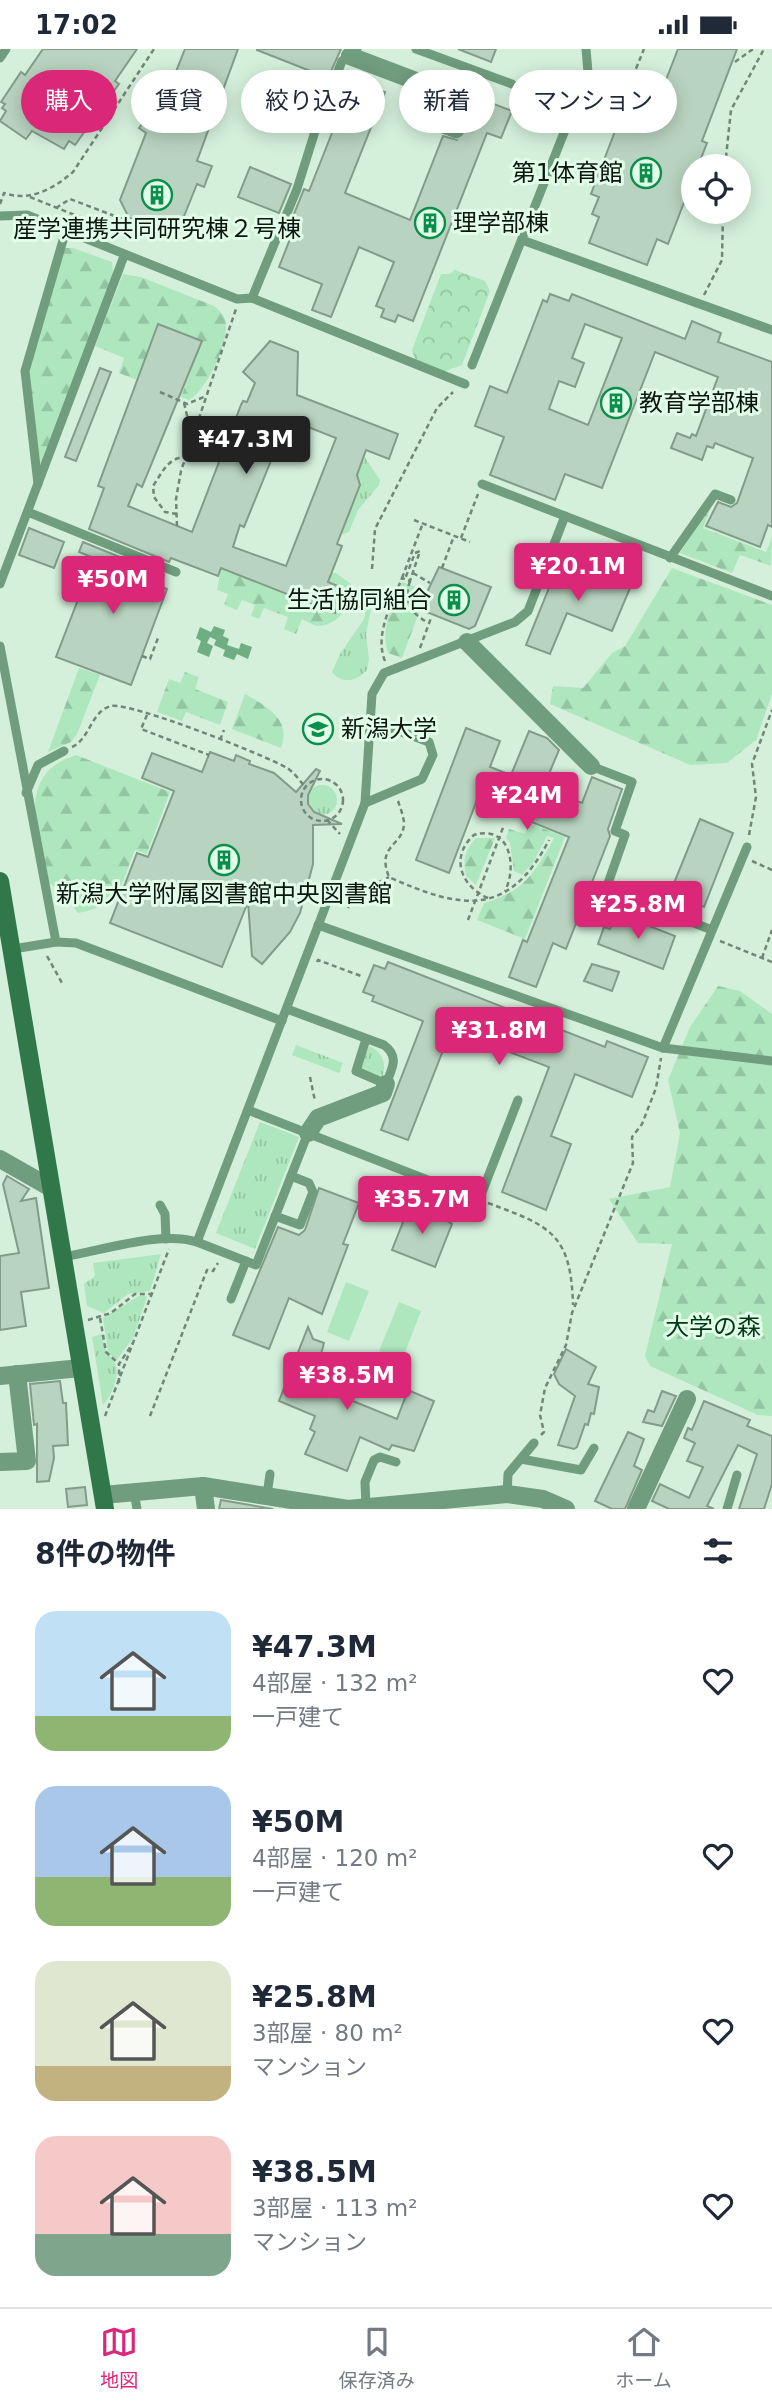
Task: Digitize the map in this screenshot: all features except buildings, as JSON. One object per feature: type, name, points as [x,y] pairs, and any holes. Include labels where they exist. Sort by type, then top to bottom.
[{"type":"street","points":[[353,52],[399,72]]},
{"type":"street","points":[[467,642],[591,767]]},
{"type":"street","points":[[0,881],[104,1502],[136,1500],[204,1486],[348,1509],[496,1499],[543,1499],[566,1509]]},
{"type":"street","points":[[313,1126],[383,1093],[386,1084]]},
{"type":"street","points":[[0,1159],[51,1188]]},
{"type":"street","points":[[0,1462],[27,1461],[8,1375],[80,1368]]},
{"type":"street","points":[[636,1509],[687,1399]]},
{"type":"street","points":[[204,1486],[206,1509]]},
{"type":"lane","points":[[0,58],[6,49]]},
{"type":"lane","points":[[416,49],[509,83]]},
{"type":"lane","points":[[472,365],[587,72],[586,49]]},
{"type":"lane","points":[[252,297],[297,189],[317,125],[342,61],[353,52]]},
{"type":"lane","points":[[0,216],[27,215],[237,299],[252,297],[465,384]]},
{"type":"lane","points":[[38,485],[25,371],[66,230]]},
{"type":"lane","points":[[522,240],[699,306],[772,330]]},
{"type":"lane","points":[[0,584],[122,255]]},
{"type":"lane","points":[[481,484],[772,596]]},
{"type":"lane","points":[[670,558],[715,494],[731,500]]},
{"type":"lane","points":[[28,512],[176,572]]},
{"type":"lane","points":[[197,1242],[365,803],[372,694],[384,673],[515,622],[528,611],[565,516]]},
{"type":"lane","points":[[0,646],[56,942]]},
{"type":"lane","points":[[365,803],[422,779],[433,755],[429,742],[372,721]]},
{"type":"lane","points":[[26,793],[38,765],[64,751]]},
{"type":"lane","points":[[591,767],[632,782],[615,831],[625,835],[606,889],[712,930]]},
{"type":"lane","points":[[663,1048],[745,852]]},
{"type":"lane","points":[[318,925],[663,1048],[772,1061]]},
{"type":"lane","points":[[13,949],[56,942],[76,943],[282,1021]]},
{"type":"lane","points":[[287,1009],[366,1039],[392,1051],[395,1061],[386,1084],[355,1071],[366,1039]]},
{"type":"lane","points":[[248,1110],[313,1126],[479,1200],[518,1100]]},
{"type":"lane","points":[[64,1257],[187,1238],[256,1265],[290,1176],[313,1126]]},
{"type":"lane","points":[[275,1216],[300,1225],[313,1192],[309,1183],[290,1176]]},
{"type":"lane","points":[[160,1205],[165,1214],[169,1239]]},
{"type":"lane","points":[[231,1299],[246,1261]]},
{"type":"lane","points":[[496,1499],[508,1474],[534,1443]]},
{"type":"lane","points":[[521,1459],[581,1470],[594,1448]]},
{"type":"lane","points":[[366,1507],[365,1482],[374,1460],[380,1457],[397,1462]]},
{"type":"lane","points":[[267,1495],[270,1474]]},
{"type":"lane","points":[[727,1509],[737,1475]]},
{"type":"path","points":[[30,197],[56,185],[73,172],[154,49]]},
{"type":"path","points":[[636,70],[644,49]]},
{"type":"path","points":[[735,62],[754,49]]},
{"type":"path","points":[[726,154],[730,110],[764,49]]},
{"type":"path","points":[[0,204],[4,193],[30,197],[127,236]]},
{"type":"path","points":[[56,208],[70,199],[134,221],[122,255]]},
{"type":"path","points":[[699,306],[722,260],[723,224]]},
{"type":"path","points":[[177,526],[176,499],[186,457],[233,324],[237,299]]},
{"type":"path","points":[[372,569],[375,530],[437,408],[452,394],[451,388]]},
{"type":"path","points":[[160,392],[184,403],[206,396]]},
{"type":"path","points":[[184,403],[192,439]]},
{"type":"path","points":[[177,515],[165,512],[154,497],[153,487],[167,464],[177,457],[186,457]]},
{"type":"path","points":[[461,538],[476,498]]},
{"type":"path","points":[[414,520],[470,542]]},
{"type":"path","points":[[423,523],[405,579],[406,601],[409,609],[429,624]]},
{"type":"path","points":[[442,568],[454,535]]},
{"type":"path","points":[[389,666],[381,653],[381,636],[405,579],[418,550],[420,555],[413,573],[405,579]]},
{"type":"path","points":[[413,573],[430,583]]},
{"type":"path","points":[[417,655],[431,618]]},
{"type":"path","points":[[142,656],[150,659],[158,638]]},
{"type":"path","points":[[64,751],[79,744],[101,710],[114,705],[220,741],[290,769],[305,787]]},
{"type":"path","points":[[772,710],[752,764],[756,797],[745,852],[772,870]]},
{"type":"path","points":[[147,715],[141,729],[209,755]]},
{"type":"path","points":[[220,741],[224,730]]},
{"type":"path","points":[[317,780],[330,781],[340,790],[341,806],[336,815],[327,820],[316,820],[305,813],[301,800],[305,787],[317,780]]},
{"type":"path","points":[[395,791],[404,824],[400,837],[388,848],[385,868],[389,877],[430,896],[475,902],[504,892],[536,866],[549,840]]},
{"type":"path","points":[[341,806],[350,809]]},
{"type":"path","points":[[327,820],[340,834]]},
{"type":"path","points":[[468,920],[504,825]]},
{"type":"path","points":[[488,898],[478,893],[460,871],[462,850],[474,835],[486,832],[500,837],[509,851],[511,867],[504,892]]},
{"type":"path","points":[[348,908],[352,896],[389,877]]},
{"type":"path","points":[[762,958],[772,930]]},
{"type":"path","points":[[43,944],[62,983]]},
{"type":"path","points":[[727,944],[772,962]]},
{"type":"path","points":[[315,968],[318,960],[362,976]]},
{"type":"path","points":[[534,1443],[544,1431],[542,1399],[566,1345],[573,1309],[633,1163],[632,1137],[642,1124],[656,1088],[663,1048]]},
{"type":"path","points":[[310,1076],[313,1126]]},
{"type":"path","points":[[479,1200],[548,1229],[568,1262],[573,1309]]},
{"type":"path","points":[[105,1416],[154,1294],[169,1239]]},
{"type":"path","points":[[150,1416],[207,1270],[213,1271],[218,1263]]},
{"type":"path","points":[[85,1321],[100,1318],[135,1294],[154,1294]]},
{"type":"path","points":[[100,1318],[106,1352],[119,1364]]},
{"type":"path","points":[[119,1383],[119,1364],[136,1339]]},
{"type":"green space","points":[[65,248],[73,248],[112,262],[113,274],[40,472],[29,369]]},
{"type":"green space","points":[[455,270],[485,281],[490,291],[462,365],[443,372],[416,363],[412,350],[441,274],[450,274]]},
{"type":"green space","points":[[123,274],[141,277],[214,306],[224,317],[226,328],[216,364],[203,386],[189,400],[181,397],[202,341],[158,324],[137,380],[119,373],[124,358],[95,346]]},
{"type":"green space","points":[[364,456],[380,480],[379,485],[358,510],[349,532],[340,535],[360,485],[357,475]]},
{"type":"green space","points":[[714,500],[703,528],[766,552],[772,537],[771,566],[740,555],[732,573],[680,553]]},
{"type":"green space","points":[[221,568],[335,613],[345,589],[303,572],[336,573],[351,584],[351,592],[347,606],[339,618],[319,626],[302,619],[296,634],[284,629],[288,617],[264,608],[259,619],[251,616],[255,605],[242,600],[237,610],[224,605],[228,594],[217,590]]},
{"type":"green space","points":[[672,568],[772,605],[772,694],[756,740],[727,763],[690,765],[550,704],[553,686],[583,688],[612,653],[625,646]]},
{"type":"green space","points":[[402,582],[427,591],[402,658],[388,653],[386,634],[389,616]]},
{"type":"green space","points":[[369,597],[373,599],[366,634],[369,659],[367,670],[354,679],[340,679],[332,672],[340,654],[364,619]]},
{"type":"green space","points":[[79,668],[100,675],[77,734],[71,742],[48,752]]},
{"type":"green space","points":[[185,672],[199,677],[195,689],[228,702],[220,725],[186,712],[182,721],[157,712],[169,679],[180,683]]},
{"type":"green space","points":[[245,694],[269,709],[280,721],[283,729],[281,748],[232,729]]},
{"type":"green space","points":[[76,755],[170,792],[147,854],[135,850],[122,884],[112,899],[104,905],[78,913],[64,894],[49,883],[35,809],[37,792],[44,777],[56,764]]},
{"type":"green space","points":[[322,785],[328,786],[336,794],[336,806],[328,814],[322,815],[316,814],[308,806],[307,800],[308,794],[316,786]]},
{"type":"green space","points":[[529,823],[565,837],[525,939],[477,920],[484,903],[517,888],[532,874],[552,842],[554,838],[547,836],[533,863],[522,875],[514,871],[510,843],[506,838],[509,829],[525,834]]},
{"type":"green space","points":[[476,838],[495,838],[476,885],[466,876],[465,856]]},
{"type":"green space","name":"大学の森","points":[[718,986],[740,991],[772,1014],[772,1416],[758,1415],[650,1366],[645,1356],[672,1244],[638,1243],[609,1199],[670,1187],[680,1133],[668,1080],[690,1027]]},
{"type":"green space","points":[[296,1045],[343,1063],[339,1073],[292,1055]]},
{"type":"green space","points":[[369,1046],[383,1059],[382,1078],[360,1069]]},
{"type":"green space","points":[[260,1122],[299,1137],[255,1249],[216,1233]]},
{"type":"green space","points":[[161,1254],[150,1291],[128,1294],[104,1313],[87,1306],[84,1284],[95,1276],[93,1263]]},
{"type":"green space","points":[[346,1282],[369,1291],[349,1341],[327,1332]]},
{"type":"green space","points":[[142,1294],[147,1297],[133,1338],[116,1361],[108,1352],[103,1318]]},
{"type":"green space","points":[[399,1302],[421,1311],[402,1360],[379,1351]]},
{"type":"green space","points":[[102,1334],[104,1345],[117,1371],[114,1387],[103,1405],[92,1337]]},
{"type":"shaded area","points":[[214,626],[225,630],[223,636],[229,639],[227,645],[239,649],[241,643],[252,647],[248,659],[237,654],[234,660],[223,656],[225,650],[214,645],[216,640],[210,637],[207,643],[213,646],[209,657],[197,652],[201,641],[196,638],[200,627],[211,632]]},
{"type":"tunnel","points":[[466,133],[476,137]]},
{"type":"place","name":"第1体育館","points":[[646,173]]},
{"type":"place","name":"産学連携共同研究棟２号棟","points":[[157,195]]},
{"type":"place","name":"理学部棟","points":[[430,223]]},
{"type":"place","name":"教育学部棟","points":[[616,403]]},
{"type":"place","name":"生活協同組合","points":[[454,600]]},
{"type":"place","name":"新潟大学","points":[[318,729]]},
{"type":"place","name":"新潟大学附属図書館中央図書館","points":[[224,860]]}]
